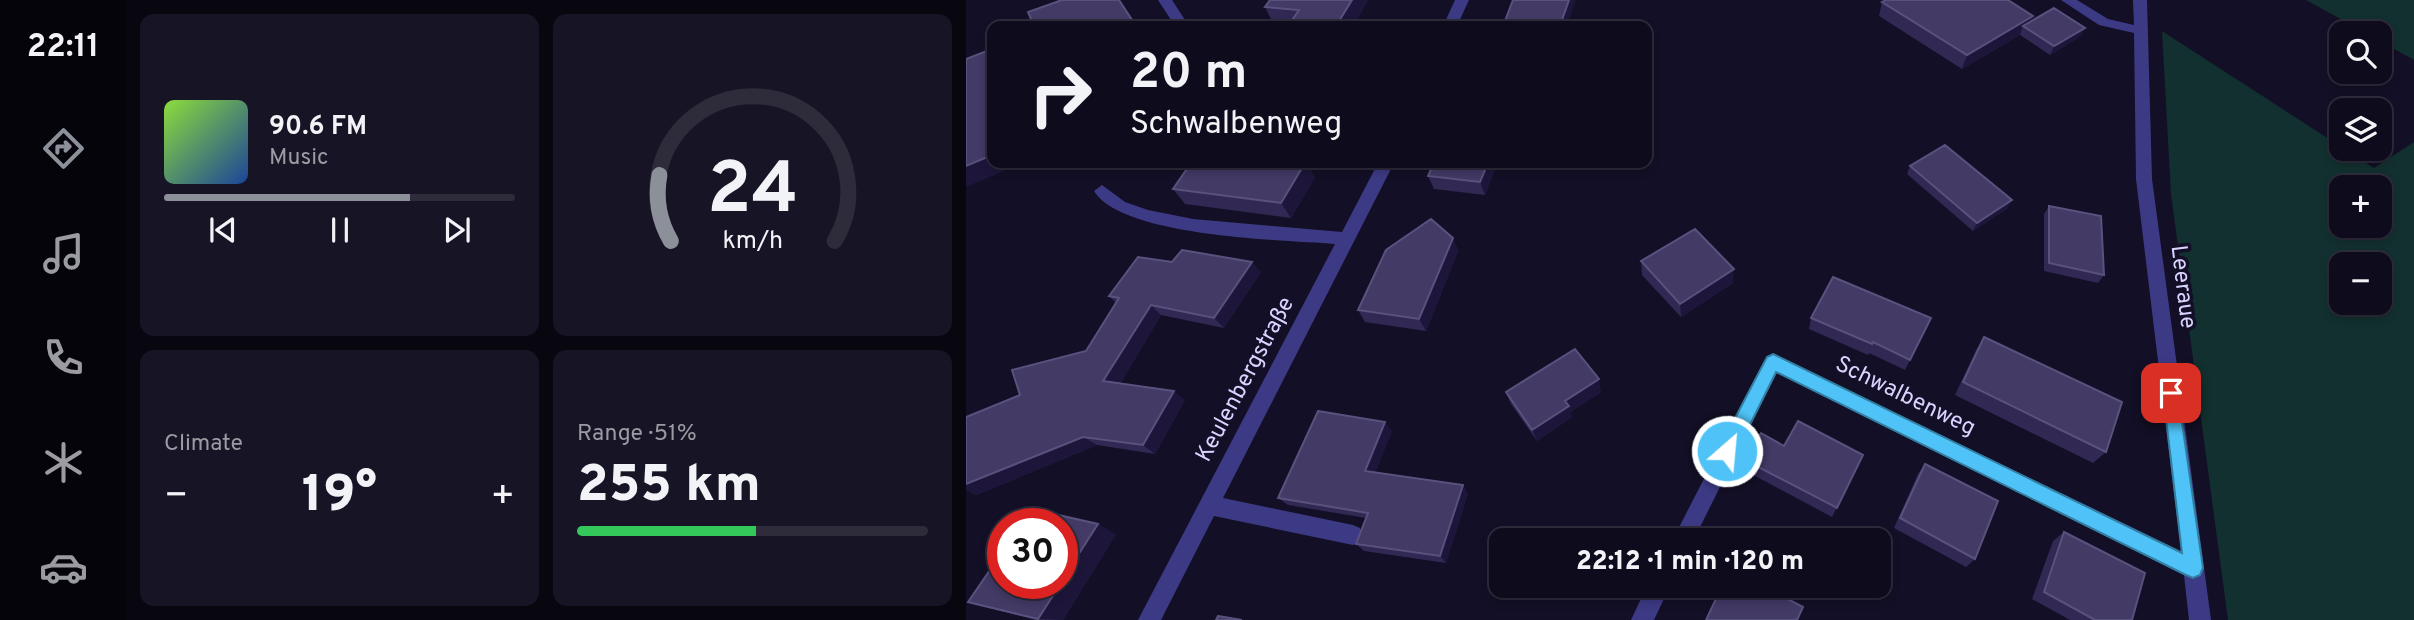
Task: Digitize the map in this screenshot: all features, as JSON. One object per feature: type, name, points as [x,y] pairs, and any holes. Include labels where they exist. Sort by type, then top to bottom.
[{"type":"street","points":[[1165,0],[1179,21]]},
{"type":"street","points":[[1452,21],[1462,0]]},
{"type":"street","points":[[2068,0],[2104,22],[2142,31]]},
{"type":"street","name":"Leeraue","points":[[2140,0],[2144,179],[2200,620]]},
{"type":"street","name":"Keulenbergstraße","points":[[1149,620],[1384,168]]},
{"type":"street","points":[[1102,191],[1119,206],[1147,216],[1193,225],[1347,239]]},
{"type":"street","name":"Schwalbenweg","points":[[1689,528],[1773,362],[2193,568]]},
{"type":"street","points":[[1209,505],[1353,535]]},
{"type":"street","points":[[1642,620],[1653,598]]},
{"type":"green space","points":[[2306,0],[2414,0],[2414,60],[2392,48],[2392,21],[2344,21]]},
{"type":"green space","points":[[2162,31],[2329,139],[2329,161],[2363,161],[2374,168],[2385,161],[2392,161],[2392,156],[2414,142],[2414,620],[2228,620],[2171,194]]},
{"type":"building","points":[[1062,0],[1119,0],[1133,21],[1032,21],[1028,12]]},
{"type":"building","points":[[1270,0],[1352,0],[1339,21],[1291,21],[1299,10],[1265,7]]},
{"type":"building","points":[[1513,0],[1569,0],[1563,21],[1505,21]]},
{"type":"building","points":[[2008,0],[2033,16],[1967,55],[1882,2]]},
{"type":"building","points":[[2054,8],[2085,28],[2054,46],[2023,26]]},
{"type":"building","points":[[987,51],[987,157],[966,166],[966,59]]},
{"type":"building","points":[[1945,145],[2012,200],[1977,223],[1910,166]]},
{"type":"building","points":[[1188,168],[1302,168],[1281,203],[1173,189]]},
{"type":"building","points":[[1432,168],[1486,168],[1480,182],[1428,176]]},
{"type":"building","points":[[2049,206],[2101,216],[2104,275],[2049,263]]},
{"type":"building","points":[[1431,219],[1453,238],[1419,319],[1358,310],[1386,250]]},
{"type":"building","points":[[1695,229],[1734,269],[1680,304],[1641,261]]},
{"type":"building","points":[[1182,250],[1252,262],[1214,318],[1151,305],[1103,381],[1174,391],[1143,445],[1083,437],[966,484],[966,417],[1020,395],[1012,370],[1086,351],[1119,298],[1109,296],[1138,257],[1172,262]]},
{"type":"building","points":[[1833,277],[1931,318],[1910,360],[1873,342],[1872,344],[1811,318]]},
{"type":"building","points":[[1984,337],[2122,402],[2106,452],[1963,382]]},
{"type":"building","points":[[1575,349],[1599,379],[1565,401],[1569,406],[1532,430],[1506,392]]},
{"type":"building","points":[[1318,411],[1385,422],[1365,471],[1463,485],[1440,556],[1356,544],[1368,513],[1278,498]]},
{"type":"building","points":[[1798,421],[1863,455],[1837,508],[1745,460],[1761,433],[1784,446]]},
{"type":"building","points":[[1925,464],[1998,501],[1975,559],[1900,518]]},
{"type":"building","points":[[1078,519],[1098,524],[1078,555]]},
{"type":"building","points":[[2064,532],[2145,573],[2132,620],[2095,620],[2044,592]]},
{"type":"building","points":[[987,574],[987,599],[1051,599],[1038,619],[968,602]]},
{"type":"building","points":[[1716,598],[1786,598],[1803,607],[1797,620],[1706,620]]},
{"type":"building","points":[[1218,616],[1242,620],[1216,620]]},
{"type":"route","points":[[1727,451],[1773,362],[2193,568],[2171,393]]}]
